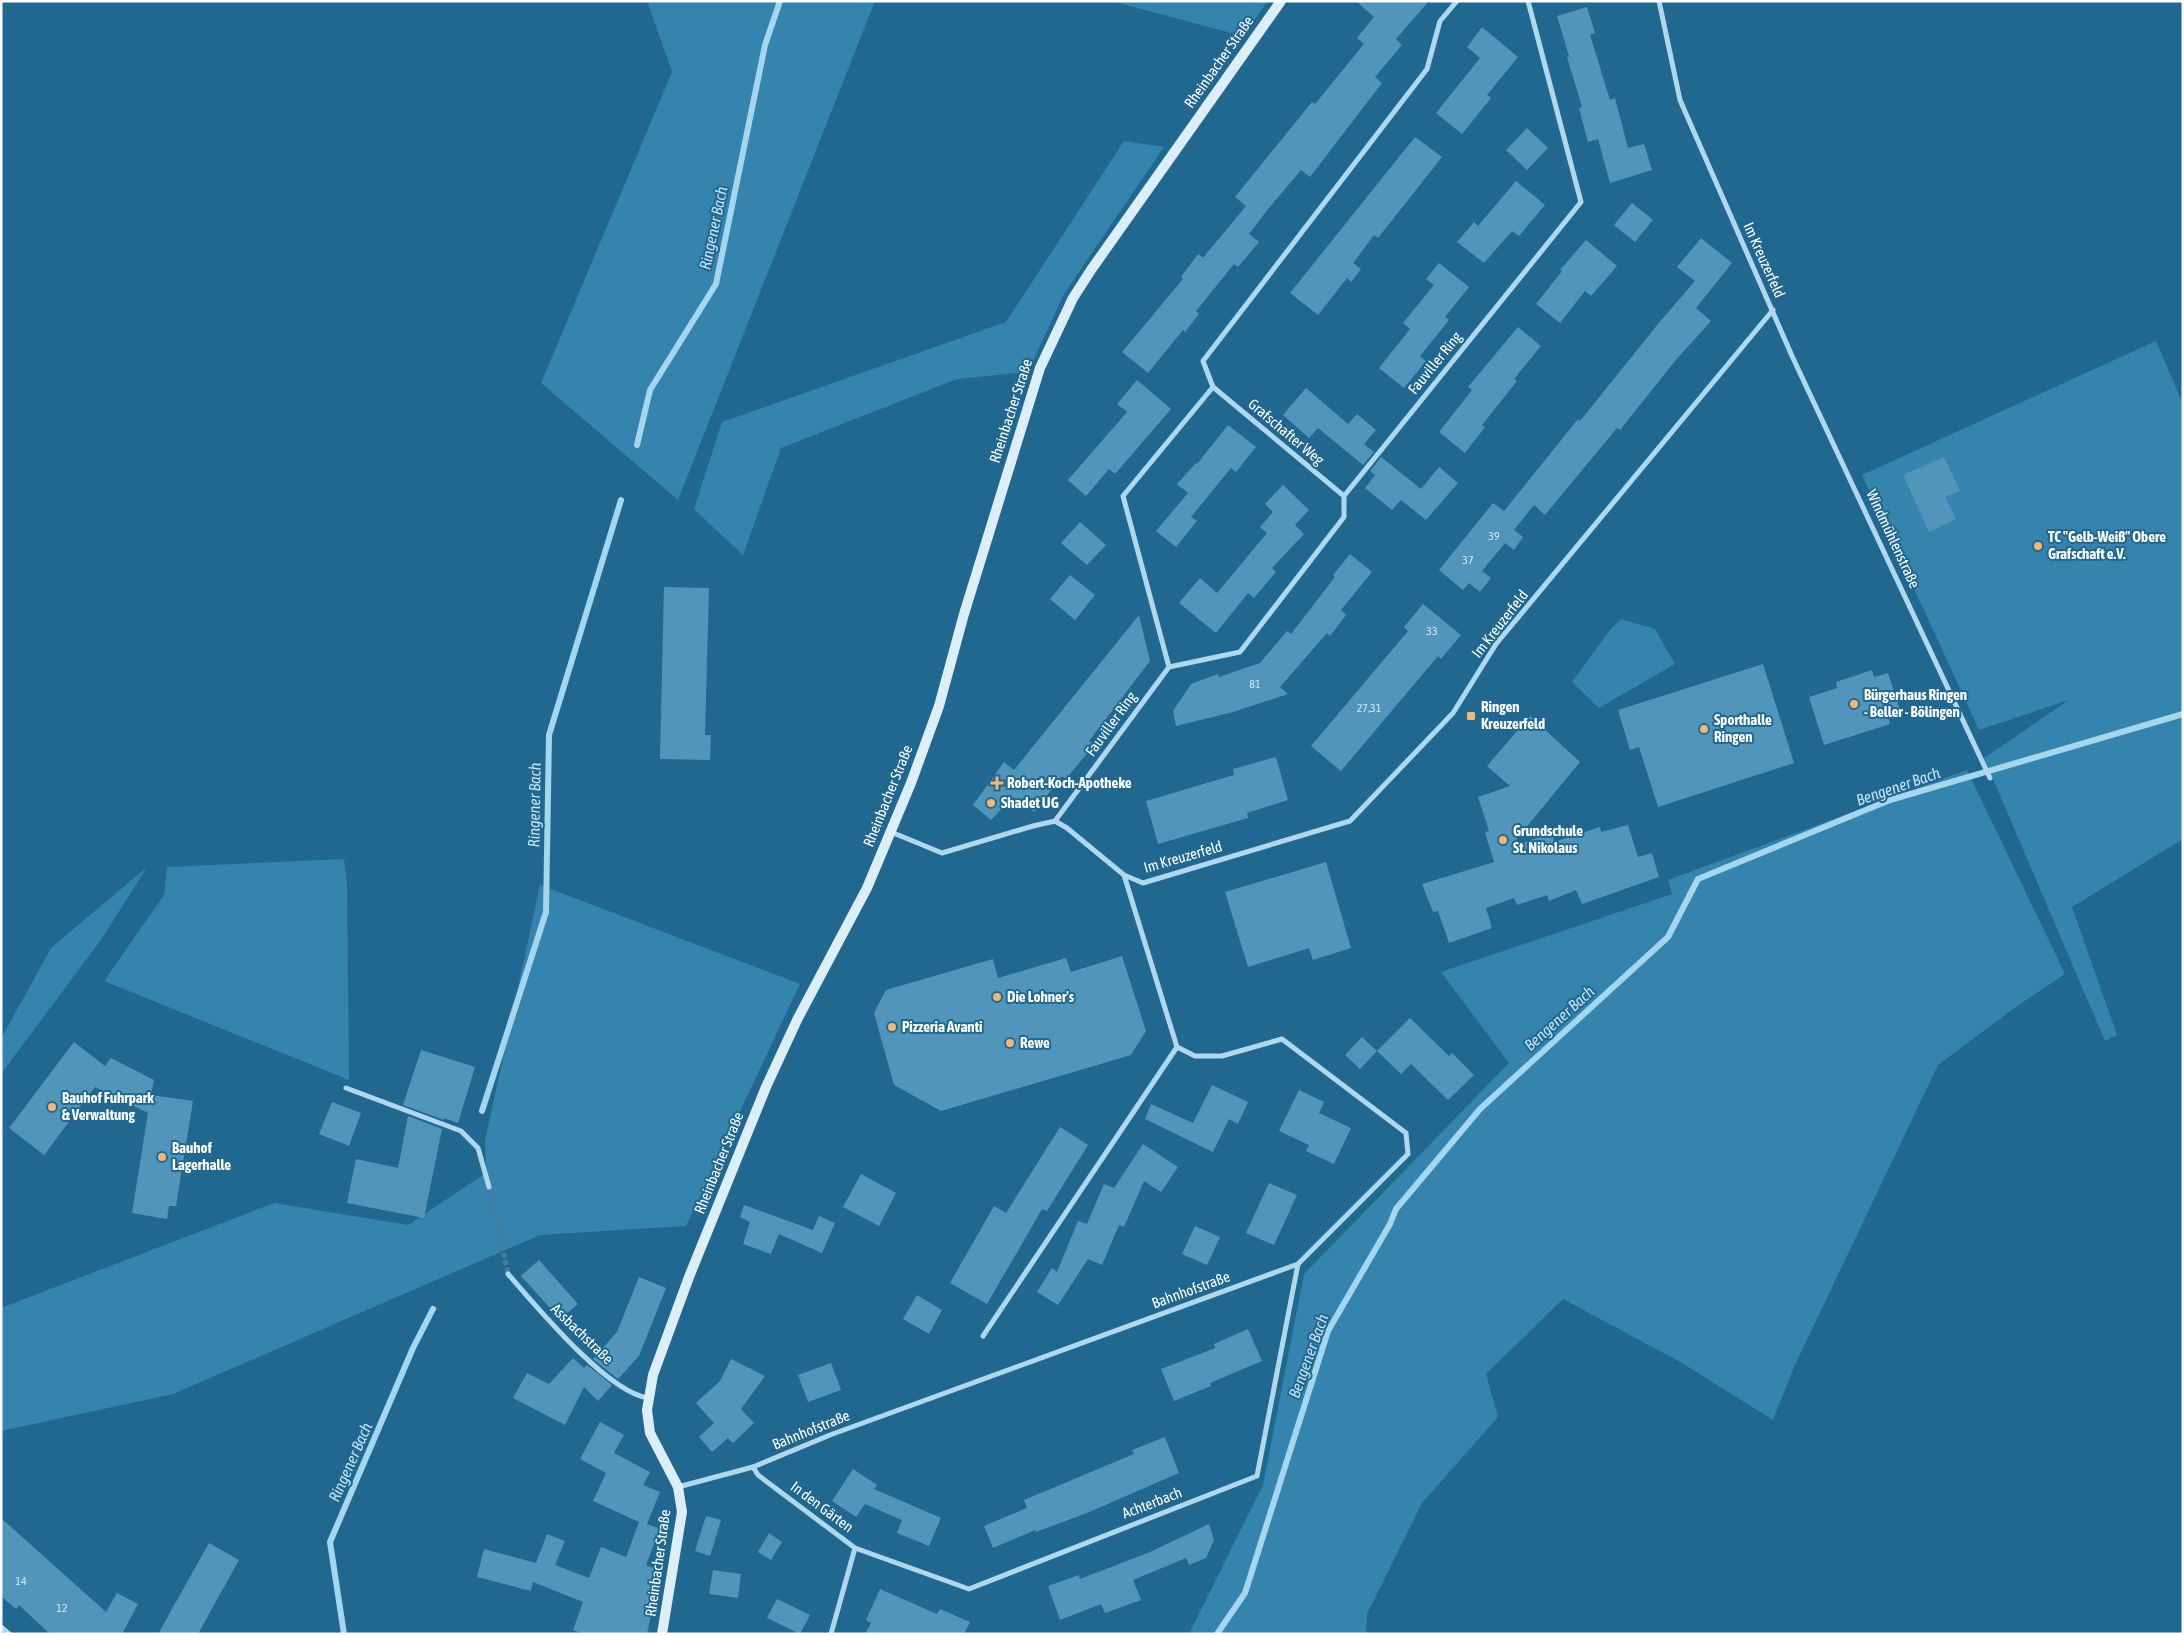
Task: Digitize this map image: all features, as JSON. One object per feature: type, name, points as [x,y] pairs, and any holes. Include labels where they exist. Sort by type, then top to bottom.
[{"type":"main road","name":"Rheinbacher Straße","points":[[662,1634],[681,1525],[681,1498],[678,1487],[650,1433],[647,1410],[648,1398],[656,1368],[689,1278],[766,1087],[798,1018],[861,900],[891,832],[939,706],[1026,407],[1054,334],[1073,298],[1091,270],[1280,1]]},
{"type":"street","points":[[1344,496],[1344,517],[1240,652],[1169,667],[1123,496],[1213,387],[1203,361],[1427,69],[1440,21],[1457,1]]},
{"type":"street","name":"Fauviller Ring","points":[[1344,496],[1581,202],[1528,1]]},
{"type":"street","name":"Im Kreuzerfeld","points":[[1055,821],[1067,828],[1124,875],[1143,883],[1350,822],[1453,713],[1496,644],[1773,310],[1680,100],[1671,66],[1659,1]]},
{"type":"street","name":"Windmühlenstraße","points":[[1773,310],[1792,356],[1990,778]]},
{"type":"street","name":"Grafschafter Weg","points":[[1213,387],[1344,496]]},
{"type":"street","name":"Fauviller Ring","points":[[1055,821],[1169,667]]},
{"type":"street","points":[[891,832],[942,853],[1055,821]]},
{"type":"street","points":[[984,1336],[1177,1047],[1124,875]]},
{"type":"street","name":"Bahnhofstraße","points":[[678,1487],[753,1467],[830,1435],[1298,1264],[1408,1154],[1406,1133],[1282,1038],[1222,1056],[1195,1056],[1177,1047]]},
{"type":"street","points":[[346,1088],[461,1131],[478,1148],[489,1187]]},
{"type":"street","name":"Achterbach","points":[[855,1548],[969,1589],[1257,1476],[1298,1264]]},
{"type":"street","name":"Assbachstraße","points":[[508,1274],[564,1338],[621,1387],[637,1396],[648,1398]]},
{"type":"street","name":"In den Gärten","points":[[753,1467],[758,1475],[855,1548],[831,1634]]},
{"type":"street","points":[[1,1627],[9,1634]]},
{"type":"shaded area","points":[[647,1],[875,1],[678,500],[541,383],[672,72]]},
{"type":"shaded area","points":[[1111,1],[1268,1],[1243,36]]},
{"type":"shaded area","points":[[1124,141],[1164,147],[1064,294],[1028,372],[957,379],[781,448],[743,555],[694,509],[722,422],[1006,322]]},
{"type":"shaded area","name":"TC \"Gelb-Weiß\" Obere Grafschaft e.V.","points":[[2156,341],[2183,404],[2183,839],[2072,907],[2117,1035],[2105,1041],[1984,758],[2069,700],[1979,730],[1862,475]]},
{"type":"shaded area","points":[[1621,619],[1655,629],[1675,664],[1599,708],[1572,682],[1610,630]]},
{"type":"shaded area","points":[[1967,770],[2065,974],[2013,1009],[1938,1065],[1794,1367],[1773,1420],[1682,1363],[1563,1299],[1486,1374],[1498,1417],[1422,1503],[1367,1614],[1366,1634],[1189,1634],[1263,1485],[1304,1274],[1509,1063],[1441,972],[1672,894],[1668,880]]},
{"type":"shaded area","points":[[344,859],[347,884],[349,1080],[104,981],[164,895],[167,867]]},
{"type":"shaded area","points":[[147,867],[103,937],[1,1074],[1,1039],[51,948]]},
{"type":"shaded area","points":[[540,885],[800,984],[686,1226],[540,1235],[173,1394],[1,1431],[1,1308],[274,1203],[408,1225],[486,1173],[485,1141]]},
{"type":"building","points":[[1356,1],[1429,1],[1396,39],[1402,45],[1375,77],[1382,83],[1310,177],[1301,170],[1268,209],[1249,234],[1259,242],[1238,267],[1234,264],[1196,311],[1199,314],[1185,332],[1183,330],[1148,373],[1122,352],[1183,279],[1181,277],[1198,254],[1203,258],[1246,206],[1235,197],[1312,102],[1315,104],[1364,44],[1357,38],[1374,17]]},
{"type":"building","points":[[1587,7],[1595,33],[1590,35],[1610,100],[1615,98],[1628,148],[1644,144],[1652,170],[1610,183],[1598,139],[1588,142],[1579,108],[1582,107],[1557,16]]},
{"type":"building","points":[[1482,27],[1518,57],[1487,95],[1491,98],[1462,134],[1436,113],[1480,58],[1467,47]]},
{"type":"building","points":[[1527,128],[1548,148],[1527,170],[1506,150]]},
{"type":"building","points":[[1415,137],[1442,157],[1378,238],[1374,235],[1353,263],[1361,269],[1351,282],[1347,278],[1318,315],[1290,293]]},
{"type":"building","points":[[1516,181],[1545,205],[1519,236],[1512,231],[1484,263],[1457,242],[1474,222],[1478,226]]},
{"type":"building","points":[[1632,203],[1653,220],[1635,242],[1614,225]]},
{"type":"building","points":[[1701,238],[1732,263],[1696,308],[1711,321],[1675,361],[1620,430],[1617,428],[1545,515],[1534,505],[1514,530],[1523,537],[1514,550],[1505,543],[1482,571],[1491,578],[1480,592],[1469,583],[1463,590],[1439,570],[1493,503],[1504,511],[1578,419],[1580,421],[1695,281],[1677,267]]},
{"type":"building","points":[[1586,240],[1617,266],[1591,296],[1585,291],[1560,323],[1536,304],[1562,271],[1560,270]]},
{"type":"building","points":[[1439,263],[1469,287],[1445,317],[1449,320],[1420,356],[1426,361],[1404,388],[1379,368],[1410,329],[1403,323],[1434,285],[1426,279]]},
{"type":"building","points":[[1518,327],[1541,346],[1514,379],[1517,381],[1482,425],[1485,427],[1465,453],[1439,432],[1472,390],[1468,387]]},
{"type":"building","points":[[1137,380],[1171,409],[1115,474],[1109,469],[1086,496],[1068,480],[1127,412],[1117,404]]},
{"type":"building","points":[[1306,388],[1348,424],[1357,414],[1376,430],[1364,444],[1374,452],[1363,465],[1318,428],[1309,438],[1283,415]]},
{"type":"building","points":[[1228,425],[1256,447],[1236,472],[1231,468],[1191,517],[1197,521],[1176,547],[1156,531],[1188,493],[1177,484],[1197,464]]},
{"type":"building","points":[[1381,457],[1421,489],[1439,467],[1458,483],[1426,520],[1401,500],[1392,510],[1365,488],[1375,475],[1370,471]]},
{"type":"building","points":[[1944,457],[1960,491],[1945,497],[1956,519],[1929,532],[1903,475]]},
{"type":"building","points":[[1283,485],[1309,510],[1295,525],[1304,534],[1272,568],[1276,572],[1254,598],[1248,593],[1216,633],[1179,603],[1200,578],[1217,593],[1267,533],[1260,527],[1273,512],[1265,504]]},
{"type":"building","points":[[1080,522],[1106,545],[1087,565],[1061,543]]},
{"type":"building","points":[[1350,554],[1372,572],[1341,610],[1346,615],[1330,636],[1327,633],[1280,687],[1288,694],[1233,712],[1176,726],[1173,711],[1191,684],[1218,674],[1219,677],[1260,663],[1287,631],[1291,634],[1335,577],[1333,575]]},
{"type":"building","points":[[1070,575],[1095,595],[1075,620],[1050,599]]},
{"type":"building","points":[[664,587],[709,588],[705,735],[711,735],[710,760],[660,759]]},
{"type":"building","points":[[1423,604],[1461,635],[1441,659],[1438,656],[1341,771],[1311,746],[1408,631],[1404,627]]},
{"type":"building","points":[[1139,615],[1150,661],[1089,741],[1094,745],[1066,779],[1062,776],[1034,812],[1013,797],[991,820],[973,805],[1004,762],[1014,770]]},
{"type":"building","name":"Sporthalle Ringen","points":[[1763,664],[1794,763],[1658,807],[1639,747],[1630,750],[1618,710]]},
{"type":"building","name":"Bürgerhaus Ringen - Beller - Bölingen","points":[[1872,670],[1874,677],[1888,673],[1900,710],[1887,714],[1890,724],[1824,745],[1809,697],[1837,688],[1836,682]]},
{"type":"building","points":[[1530,716],[1580,762],[1510,847],[1552,833],[1554,842],[1600,827],[1601,832],[1628,825],[1638,857],[1652,853],[1659,877],[1582,904],[1576,890],[1549,901],[1547,895],[1517,905],[1514,898],[1486,908],[1492,928],[1449,943],[1438,911],[1433,912],[1422,884],[1494,862],[1485,833],[1489,831],[1478,797],[1510,786],[1487,766]]},
{"type":"building","points":[[1276,757],[1288,800],[1247,813],[1248,818],[1158,844],[1146,801],[1234,775],[1233,769]]},
{"type":"building","points":[[1326,862],[1351,948],[1313,960],[1309,948],[1248,967],[1225,892]]},
{"type":"building","name":"Rewe","points":[[1122,956],[1146,1031],[1131,1055],[941,1111],[894,1085],[874,1013],[886,990],[993,959],[998,978],[1066,958],[1071,972]]},
{"type":"building","points":[[1410,1018],[1449,1056],[1452,1053],[1474,1075],[1448,1100],[1411,1064],[1401,1074],[1377,1051]]},
{"type":"building","points":[[1362,1037],[1377,1051],[1360,1069],[1345,1055]]},
{"type":"building","points":[[74,1042],[105,1066],[111,1058],[154,1080],[151,1095],[193,1101],[176,1206],[169,1206],[167,1219],[132,1213],[148,1113],[95,1087],[44,1155],[9,1128]]},
{"type":"building","points":[[421,1050],[475,1067],[458,1123],[444,1118],[444,1120],[403,1105]]},
{"type":"building","points":[[1212,1085],[1248,1102],[1238,1124],[1229,1119],[1213,1152],[1145,1119],[1151,1104],[1193,1123]]},
{"type":"building","points":[[1299,1090],[1324,1102],[1319,1113],[1351,1128],[1334,1164],[1306,1151],[1309,1145],[1279,1131]]},
{"type":"building","points":[[332,1102],[361,1113],[349,1146],[319,1134]]},
{"type":"building","points":[[408,1116],[442,1129],[424,1218],[347,1203],[356,1159],[398,1168]]},
{"type":"building","points":[[1060,1127],[1088,1145],[1047,1211],[1042,1209],[987,1304],[950,1283],[994,1206],[1006,1213]]},
{"type":"building","points":[[1143,1144],[1178,1167],[1161,1192],[1144,1181],[1124,1227],[1119,1225],[1102,1265],[1088,1259],[1058,1305],[1037,1292],[1052,1268],[1057,1272],[1078,1221],[1087,1224],[1104,1184],[1114,1188]]},
{"type":"building","points":[[861,1174],[896,1193],[879,1226],[843,1207]]},
{"type":"building","points":[[1269,1183],[1297,1195],[1274,1245],[1246,1233]]},
{"type":"building","points":[[744,1205],[813,1230],[819,1216],[835,1223],[822,1253],[779,1234],[771,1254],[743,1244],[750,1222],[740,1217]]},
{"type":"building","points":[[1195,1226],[1220,1237],[1207,1265],[1182,1254]]},
{"type":"building","points":[[539,1260],[578,1304],[560,1319],[521,1276]]},
{"type":"building","points":[[639,1277],[666,1288],[639,1356],[618,1379],[593,1359],[617,1332]]},
{"type":"building","points":[[917,1295],[942,1310],[929,1334],[903,1319]]},
{"type":"building","points":[[1248,1329],[1262,1361],[1210,1383],[1211,1386],[1174,1401],[1161,1369],[1215,1348],[1214,1344]]},
{"type":"building","points":[[573,1358],[584,1368],[587,1365],[612,1385],[598,1401],[584,1387],[565,1425],[513,1398],[527,1373],[549,1384]]},
{"type":"building","points":[[731,1359],[765,1376],[741,1409],[754,1423],[733,1443],[728,1438],[712,1452],[699,1437],[714,1423],[696,1403],[720,1381]]},
{"type":"building","points":[[831,1363],[841,1390],[808,1402],[798,1375]]},
{"type":"building","points":[[600,1422],[624,1435],[614,1453],[650,1472],[643,1485],[660,1492],[647,1524],[660,1529],[646,1565],[660,1571],[647,1634],[583,1634],[573,1630],[583,1602],[533,1582],[531,1591],[477,1577],[484,1549],[536,1563],[547,1534],[565,1541],[555,1565],[589,1578],[601,1547],[626,1557],[639,1522],[593,1501],[606,1473],[580,1459]]},
{"type":"building","points":[[1165,1437],[1179,1473],[1087,1513],[1036,1532],[1035,1530],[993,1548],[984,1526],[1027,1508],[1024,1500],[1134,1454],[1132,1450]]},
{"type":"building","points":[[853,1469],[877,1485],[874,1489],[941,1518],[929,1546],[897,1533],[902,1520],[865,1504],[856,1517],[832,1501]]},
{"type":"building","points":[[706,1516],[721,1520],[710,1556],[695,1551]]},
{"type":"building","points":[[1,1518],[106,1612],[117,1593],[138,1604],[122,1634],[50,1634],[19,1605],[16,1609],[1,1596]]},
{"type":"building","points":[[1209,1524],[1214,1540],[1206,1558],[1189,1565],[1186,1558],[1133,1580],[1141,1600],[1105,1613],[1101,1604],[1060,1620],[1048,1586],[1079,1575],[1080,1579],[1150,1552]]},
{"type":"building","points":[[769,1533],[782,1542],[771,1560],[758,1552]]},
{"type":"building","points":[[209,1543],[239,1560],[198,1634],[158,1634]]},
{"type":"building","points":[[713,1570],[741,1574],[738,1598],[709,1594]]},
{"type":"building","points":[[880,1589],[937,1614],[940,1609],[970,1622],[964,1634],[865,1634],[871,1623],[866,1620]]},
{"type":"building","points":[[777,1599],[810,1615],[800,1634],[767,1618]]},
{"type":"waterway","name":"Ringener Bach","points":[[637,445],[650,390],[716,284],[765,45],[780,1]]},
{"type":"waterway","name":"Ringener Bach","points":[[482,1111],[546,912],[549,735],[621,500]]},
{"type":"waterway","name":"Bengener Bach","points":[[1217,1634],[1245,1593],[1328,1331],[1390,1224],[1396,1209],[1480,1109],[1668,937],[1698,879],[1890,800],[2183,714]]},
{"type":"waterway","name":"Ringener Bach","points":[[344,1634],[330,1542],[413,1348],[433,1309]]},
{"type":"tunnel","points":[[489,1187],[508,1274]]},
{"type":"place","name":"TC \"Gelb-Weiß\" Obere Grafschaft e.V.","points":[[2038,546]]},
{"type":"place","name":"Bürgerhaus Ringen - Beller - Bölingen","points":[[1854,704]]},
{"type":"place","name":"Ringen Kreuzerfeld","points":[[1471,716]]},
{"type":"place","name":"Sporthalle Ringen","points":[[1704,729]]},
{"type":"place","name":"Robert-Koch-Apotheke","points":[[997,783]]},
{"type":"place","name":"Shadet UG","points":[[991,803]]},
{"type":"place","name":"Grundschule St. Nikolaus","points":[[1503,840]]},
{"type":"place","name":"Die Lohner's","points":[[997,997]]},
{"type":"place","name":"Pizzeria Avanti","points":[[892,1027]]},
{"type":"place","name":"Rewe","points":[[1010,1043]]},
{"type":"place","name":"Bauhof Fuhrpark & Verwaltung","points":[[52,1107]]},
{"type":"place","name":"Bauhof Lagerhalle","points":[[162,1157]]}]
